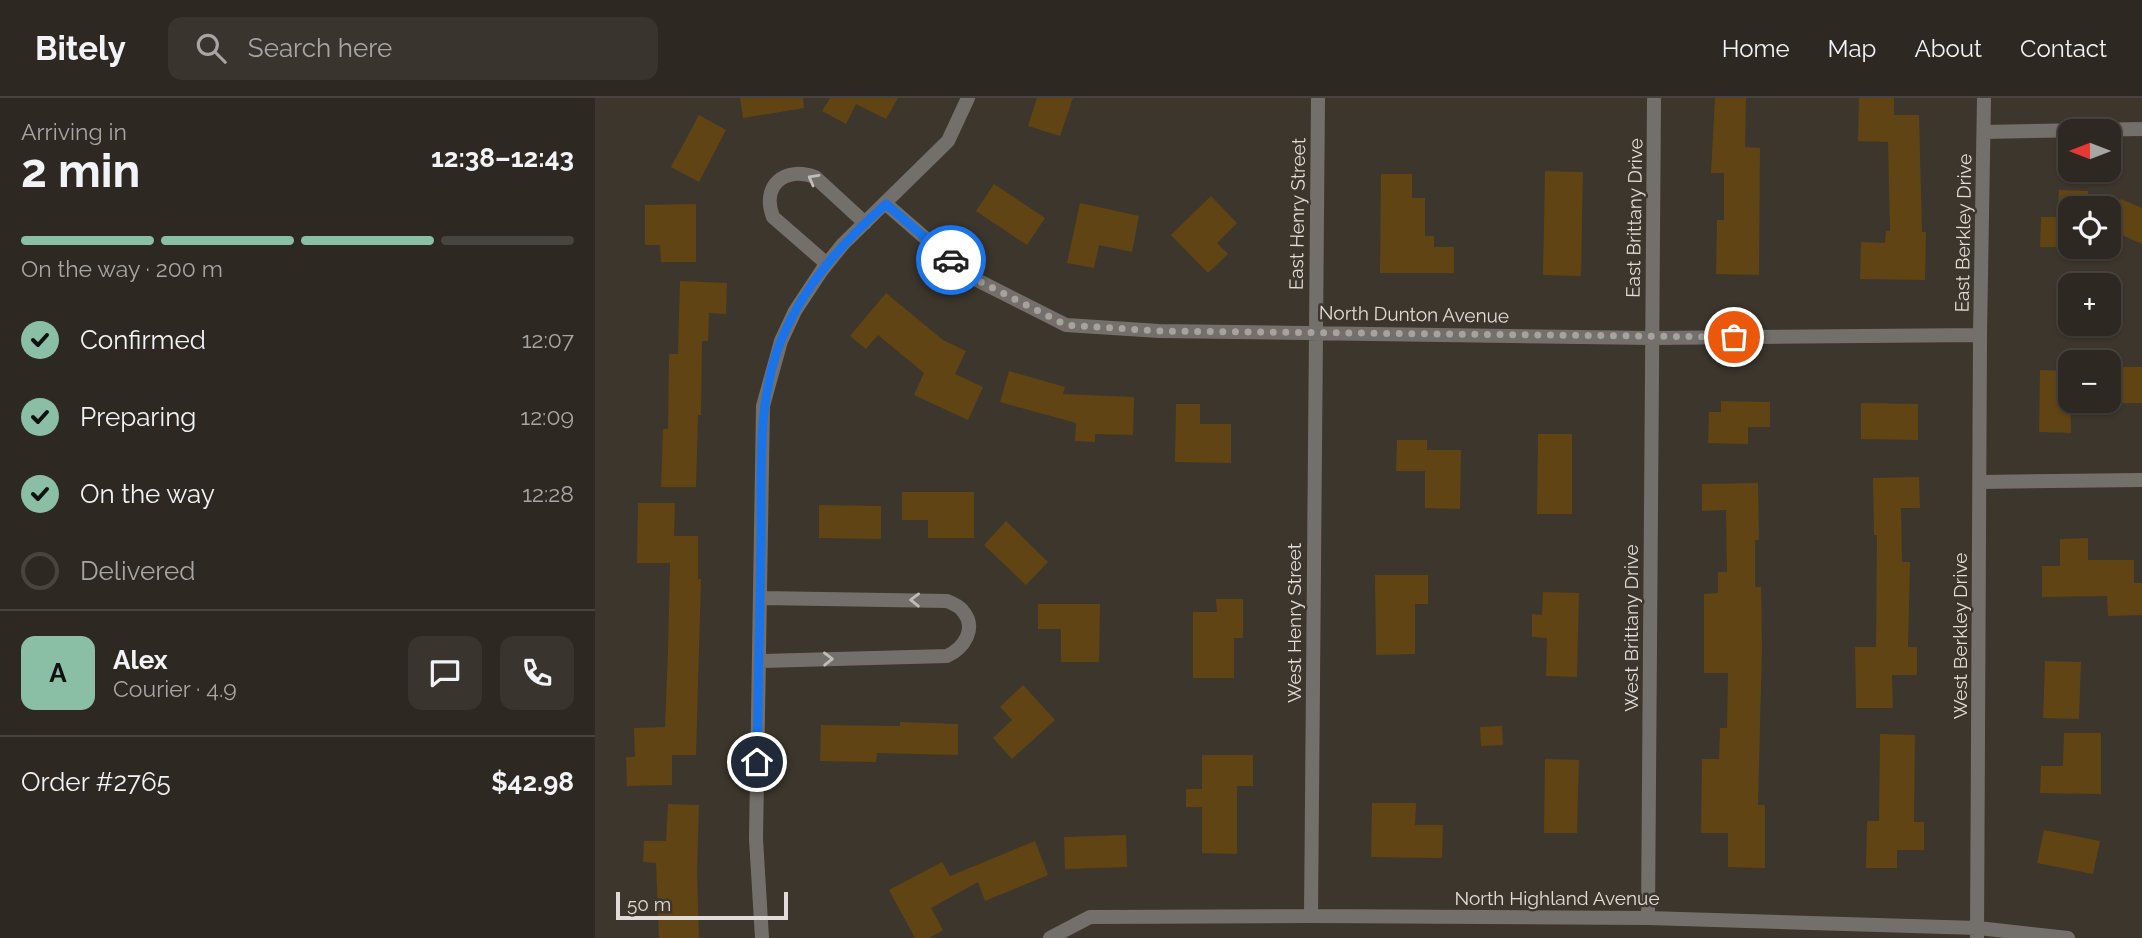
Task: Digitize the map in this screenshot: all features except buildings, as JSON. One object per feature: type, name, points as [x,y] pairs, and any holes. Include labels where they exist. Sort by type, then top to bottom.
[{"type":"street","points":[[762,938],[756,839],[763,406],[781,341],[795,311],[827,264],[948,141],[968,98]]},
{"type":"street","name":"East Henry Street","points":[[1315,331],[1318,98]]},
{"type":"street","name":"East Brittany Drive","points":[[1652,338],[1654,98]]},
{"type":"street","name":"East Berkley Drive","points":[[1980,335],[1984,98]]},
{"type":"street","name":"East Berkley Drive","points":[[1985,132],[2142,129]]},
{"type":"street","points":[[827,264],[773,217],[769,194],[775,184],[783,177],[806,173],[815,177],[865,223]]},
{"type":"street","name":"North Dunton Avenue","points":[[886,204],[969,276],[1066,325],[1159,331],[1315,331],[1652,338],[1980,335]]},
{"type":"street","name":"West Henry Street","points":[[1311,916],[1315,331]]},
{"type":"street","name":"West Berkley Drive","points":[[1978,933],[1980,335]]},
{"type":"street","name":"West Brittany Drive","points":[[1648,918],[1652,338]]},
{"type":"street","points":[[1980,482],[2141,480]]},
{"type":"street","points":[[759,661],[947,656],[960,650],[967,640],[969,627],[963,610],[947,601],[760,598]]},
{"type":"street","name":"North Highland Avenue","points":[[1050,938],[1090,917],[1311,916],[1648,918],[2068,938]]},
{"type":"way so far","points":[[951,260],[969,276],[1066,325],[1159,331],[1734,337]]},
{"type":"route","points":[[757,762],[763,406],[781,341],[795,311],[822,270],[843,244],[886,204],[951,260]]}]
